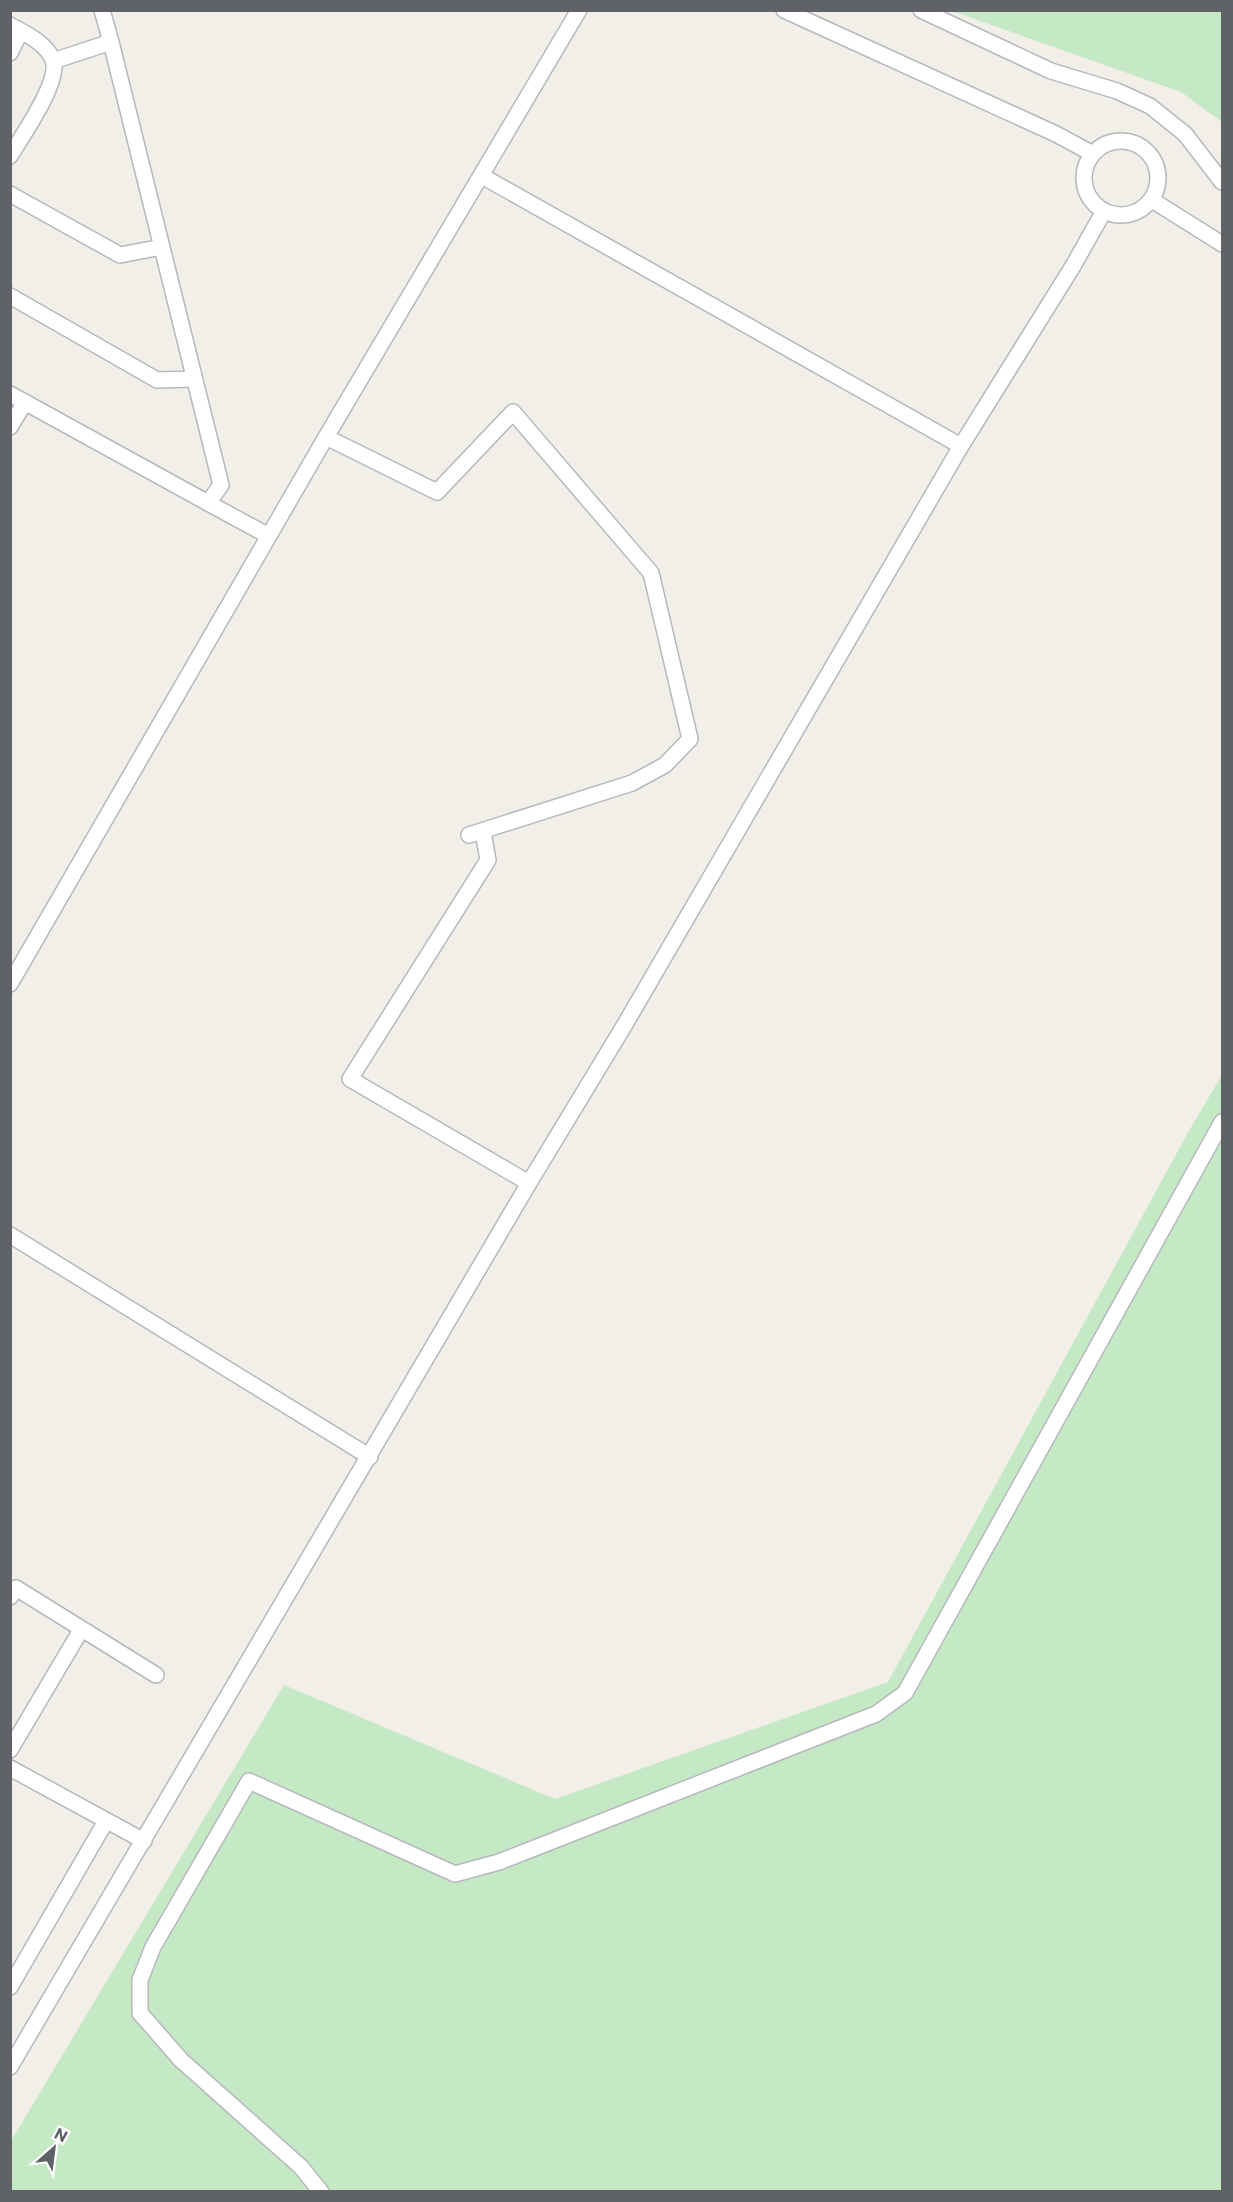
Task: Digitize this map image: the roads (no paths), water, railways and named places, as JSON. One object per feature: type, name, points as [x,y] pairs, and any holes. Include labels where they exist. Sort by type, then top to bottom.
[{"type":"lane","points":[[102,10],[220,485],[208,503]]},
{"type":"lane","points":[[10,984],[326,437],[579,10]]},
{"type":"lane","points":[[784,10],[1056,134],[1093,154]]},
{"type":"lane","points":[[921,10],[1051,70],[1117,91],[1150,106],[1185,134],[1222,182]]},
{"type":"lane","points":[[10,53],[16,28],[38,42],[53,61],[55,72],[48,90],[10,156]]},
{"type":"lane","points":[[53,61],[111,42]]},
{"type":"lane","points":[[1127,141],[1149,153],[1159,176],[1158,188],[1152,200],[1143,209],[1131,214],[1117,216],[1104,211],[1086,192],[1084,178],[1086,165],[1093,154],[1103,146],[1127,141]]},
{"type":"lane","points":[[482,176],[961,446]]},
{"type":"lane","points":[[10,194],[120,255],[162,247]]},
{"type":"lane","points":[[1152,200],[1222,244]]},
{"type":"lane","points":[[10,2067],[529,1183],[624,1026],[961,446],[1073,266],[1104,211]]},
{"type":"lane","points":[[10,296],[157,380],[194,380]]},
{"type":"lane","points":[[10,394],[269,536]]},
{"type":"lane","points":[[10,427],[24,402]]},
{"type":"lane","points":[[326,437],[437,492],[513,412],[651,573],[690,739],[665,765],[632,783],[476,834],[488,860],[350,1079],[529,1183]]},
{"type":"lane","points":[[321,2192],[300,2167],[181,2060],[141,2013],[140,1980],[153,1947],[249,1781],[455,1874],[499,1862],[876,1714],[905,1693],[1222,1122]]},
{"type":"lane","points":[[10,1235],[370,1457]]},
{"type":"lane","points":[[10,1597],[16,1588],[156,1675]]},
{"type":"lane","points":[[10,1750],[81,1630]]},
{"type":"lane","points":[[10,1768],[144,1842]]},
{"type":"lane","points":[[10,1987],[106,1821]]}]
